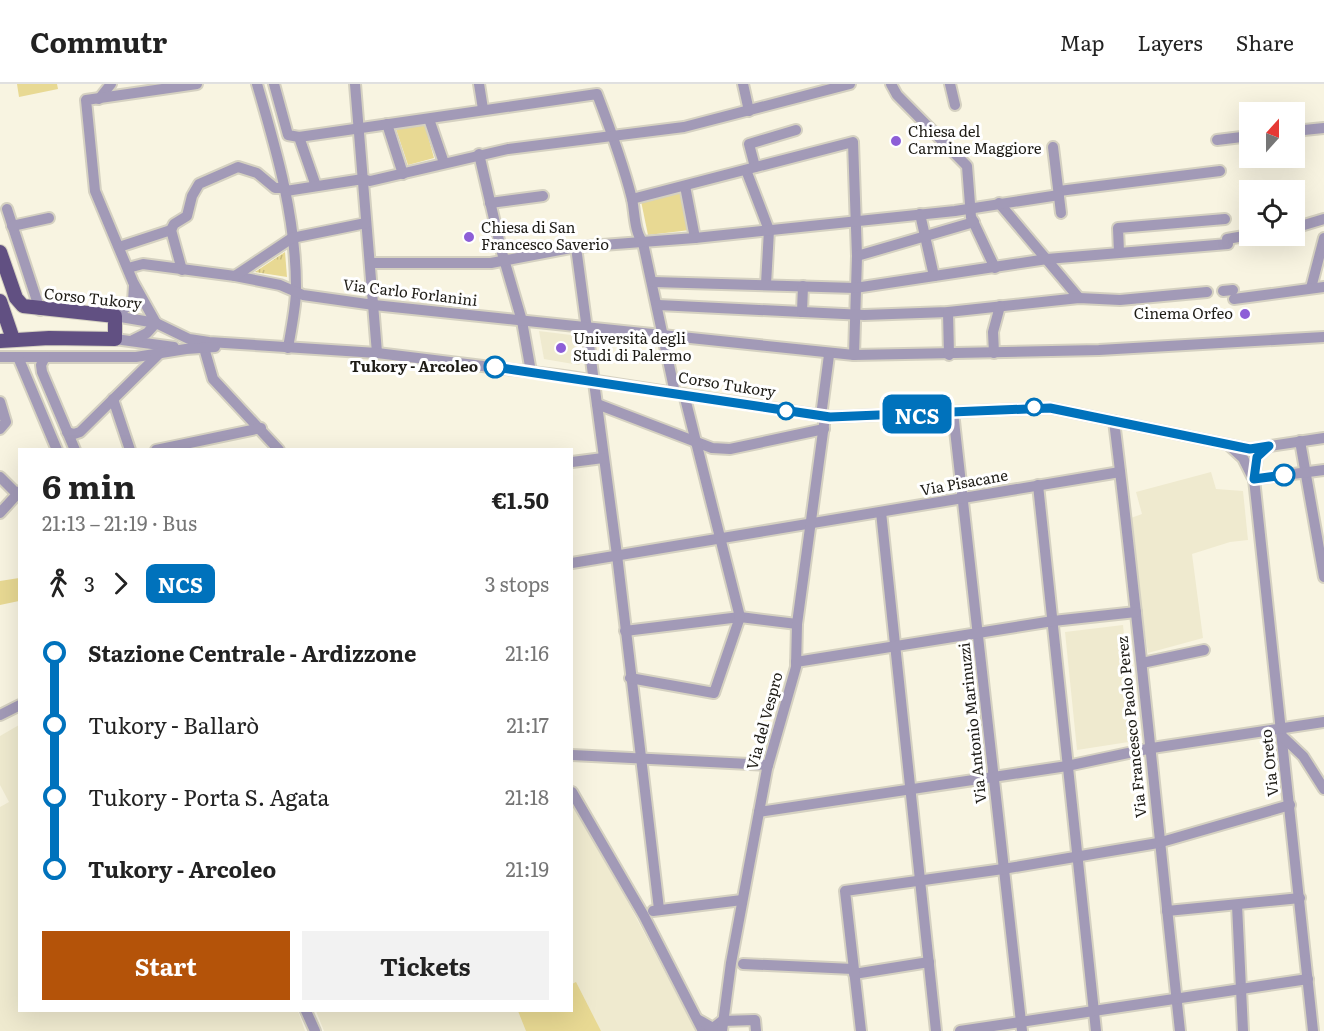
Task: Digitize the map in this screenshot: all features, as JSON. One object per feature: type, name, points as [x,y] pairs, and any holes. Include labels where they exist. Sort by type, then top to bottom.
[{"type":"main road","name":"Corso Tukory","points":[[0,252],[19,303],[40,310],[115,316]]},
{"type":"main road","points":[[0,301],[6,340]]},
{"type":"main road","points":[[115,316],[115,339]]},
{"type":"main road","name":"Corso Tukory","points":[[6,340],[115,339]]},
{"type":"street","points":[[99,99],[111,84]]},
{"type":"street","points":[[132,341],[152,330],[156,323],[134,282],[95,190],[86,100],[153,87],[197,84]]},
{"type":"street","points":[[257,84],[286,189],[292,238],[296,292],[288,348]]},
{"type":"street","points":[[274,84],[288,135],[299,137],[597,94],[614,135],[632,199],[639,237],[644,243],[653,282],[663,337],[696,443],[740,617],[714,693],[630,678]]},
{"type":"street","points":[[355,84],[377,353]]},
{"type":"street","points":[[479,84],[483,109]]},
{"type":"street","points":[[743,84],[748,111]]},
{"type":"street","points":[[182,270],[171,230],[174,224],[187,216],[192,196],[199,184],[238,167],[257,173],[275,188],[316,186],[363,179],[370,182],[479,154],[684,127],[835,86],[850,84]]},
{"type":"street","points":[[891,84],[897,95],[967,166],[970,208],[995,268]]},
{"type":"street","points":[[950,84],[955,105]]},
{"type":"street","points":[[429,119],[444,163]]},
{"type":"street","points":[[387,124],[403,174]]},
{"type":"street","points":[[1305,130],[1324,128]]},
{"type":"street","points":[[766,284],[769,230],[750,168],[749,144],[796,130]]},
{"type":"street","points":[[299,137],[316,186]]},
{"type":"street","points":[[1217,140],[1239,137]]},
{"type":"street","points":[[632,199],[853,142],[857,256],[854,356]]},
{"type":"street","points":[[1053,147],[1061,213]]},
{"type":"street","points":[[479,154],[501,249],[522,321],[531,372]]},
{"type":"street","points":[[370,263],[506,261],[576,247],[695,238],[970,208],[1059,193],[1220,171]]},
{"type":"street","points":[[685,186],[695,238]]},
{"type":"street","points":[[490,203],[543,196]]},
{"type":"street","points":[[999,203],[1079,298]]},
{"type":"street","points":[[7,209],[40,310]]},
{"type":"street","points":[[920,214],[933,276]]},
{"type":"street","points":[[12,226],[49,218]]},
{"type":"street","points":[[1119,252],[1118,228],[1225,219]]},
{"type":"street","points":[[1305,225],[1324,219]]},
{"type":"street","points":[[857,256],[974,222]]},
{"type":"street","points":[[128,268],[143,264],[235,276],[292,238],[366,223]]},
{"type":"street","points":[[119,247],[171,230]]},
{"type":"street","points":[[653,282],[855,288],[1047,259],[1239,238]]},
{"type":"street","points":[[1311,288],[1324,238]]},
{"type":"street","points":[[576,247],[617,555],[659,909]]},
{"type":"street","name":"Via Carlo Forlanini","points":[[235,276],[280,285],[296,292],[374,305],[828,355],[950,355],[1324,337]]},
{"type":"street","points":[[115,316],[133,302],[134,282]]},
{"type":"street","points":[[802,312],[803,286]]},
{"type":"street","points":[[1230,293],[1324,287]]},
{"type":"street","points":[[658,305],[854,315],[948,312],[1079,298],[1120,300],[1207,292]]},
{"type":"street","points":[[994,353],[993,332],[1000,306]]},
{"type":"street","points":[[948,312],[950,355]]},
{"type":"street","name":"Corso Tukory","points":[[115,316],[156,323],[189,339],[232,345],[377,353],[531,372],[823,416],[1050,408],[1250,449],[1324,438]]},
{"type":"street","name":"Corso Tukory","points":[[115,339],[186,349]]},
{"type":"street","name":"Corso Tukory","points":[[0,357],[136,357],[161,352],[232,345]]},
{"type":"street","points":[[204,348],[213,379],[277,448]]},
{"type":"street","points":[[67,432],[74,434],[80,432],[161,352]]},
{"type":"street","name":"Via del Vespro","points":[[722,1026],[742,900],[768,765],[796,662],[797,624],[824,429],[828,355]]},
{"type":"street","points":[[18,357],[56,448]]},
{"type":"street","points":[[45,357],[41,365],[74,448]]},
{"type":"street","points":[[31,388],[37,381],[46,380]]},
{"type":"street","points":[[113,399],[129,448]]},
{"type":"street","points":[[0,402],[6,422],[0,429]]},
{"type":"street","points":[[597,404],[696,443],[730,449],[824,429]]},
{"type":"street","name":"Via Antonio Marinuzzi","points":[[953,412],[1022,1027]]},
{"type":"street","name":"Via Francesco Paolo Perez","points":[[1114,421],[1152,748],[1158,843],[1180,1031]]},
{"type":"street","points":[[166,448],[261,428]]},
{"type":"street","points":[[1300,441],[1308,485],[1320,529],[1324,577]]},
{"type":"street","points":[[1229,445],[1243,458],[1254,479]]},
{"type":"street","points":[[1254,479],[1257,457],[1269,446]]},
{"type":"street","points":[[573,462],[603,458]]},
{"type":"street","points":[[1254,479],[1324,470]]},
{"type":"street","name":"Via Pisacane","points":[[573,563],[1120,472]]},
{"type":"street","points":[[0,477],[18,492],[0,513]]},
{"type":"street","name":"Via Oreto","points":[[1254,479],[1313,1031]]},
{"type":"street","points":[[1038,485],[1096,1031]]},
{"type":"street","points":[[880,512],[912,787],[936,1031]]},
{"type":"street","points":[[796,662],[896,648],[1053,621],[1136,612]]},
{"type":"street","points":[[626,631],[740,617],[797,624]]},
{"type":"street","points":[[1142,663],[1204,650]]},
{"type":"street","points":[[0,715],[18,706]]},
{"type":"street","points":[[759,812],[1068,765],[1152,748],[1282,733],[1324,722]]},
{"type":"street","points":[[1282,733],[1303,756],[1324,789]]},
{"type":"street","points":[[573,755],[768,765]]},
{"type":"street","points":[[573,794],[644,916],[703,1031]]},
{"type":"street","points":[[861,1031],[846,891],[920,882],[1158,843],[1290,805]]},
{"type":"street","points":[[1167,911],[1300,898]]},
{"type":"street","points":[[644,916],[659,909],[742,900]]},
{"type":"street","points":[[1237,905],[1243,1031]]},
{"type":"street","points":[[743,964],[854,972],[929,962]]},
{"type":"street","points":[[960,1031],[1022,1027],[1094,1012],[1240,992],[1308,979]]},
{"type":"street","points":[[306,1012],[315,1031]]},
{"type":"street","points":[[1312,1014],[1324,1012]]},
{"type":"street","points":[[697,1017],[708,1027],[755,1020],[756,1031]]},
{"type":"shaded area","name":"Università degli Studi di Palermo","points":[[539,331],[579,336],[582,362],[579,365],[544,359]]},
{"type":"shaded area","points":[[1211,472],[1216,489],[1243,491],[1248,540],[1230,542],[1192,554],[1203,638],[1148,653],[1128,519],[1142,514],[1136,492]]},
{"type":"shaded area","points":[[1123,625],[1135,741],[1077,750],[1065,632]]},
{"type":"shaded area","points":[[18,726],[18,1012],[298,1012],[305,1031],[0,1031],[0,807],[9,802],[0,785],[0,736]]},
{"type":"shaded area","points":[[573,805],[696,1031],[324,1031],[316,1012],[573,1012]]},
{"type":"green space","points":[[17,84],[57,84],[58,89],[19,97]]},
{"type":"green space","points":[[425,125],[434,158],[408,165],[396,129]]},
{"type":"green space","points":[[681,192],[690,230],[648,235],[641,201]]},
{"type":"green space","points":[[285,252],[287,277],[255,272]]},
{"type":"green space","points":[[18,578],[18,601],[0,605],[0,581]]},
{"type":"green space","points":[[576,982],[601,1031],[526,1031],[518,1012],[573,1012],[573,984]]},
{"type":"bus line","name":"NCS","points":[[495,367],[830,417],[1050,408],[1250,449],[1269,446],[1257,457],[1254,479],[1284,475]]},
{"type":"place","name":"Chiesa del Carmine Maggiore","points":[[896,141]]},
{"type":"place","name":"Chiesa di San Francesco Saverio","points":[[469,237]]},
{"type":"place","name":"Cinema Orfeo","points":[[1245,314]]},
{"type":"place","name":"Università degli Studi di Palermo","points":[[561,348]]},
{"type":"place","name":"Tukory - Arcoleo","points":[[495,367]]}]
